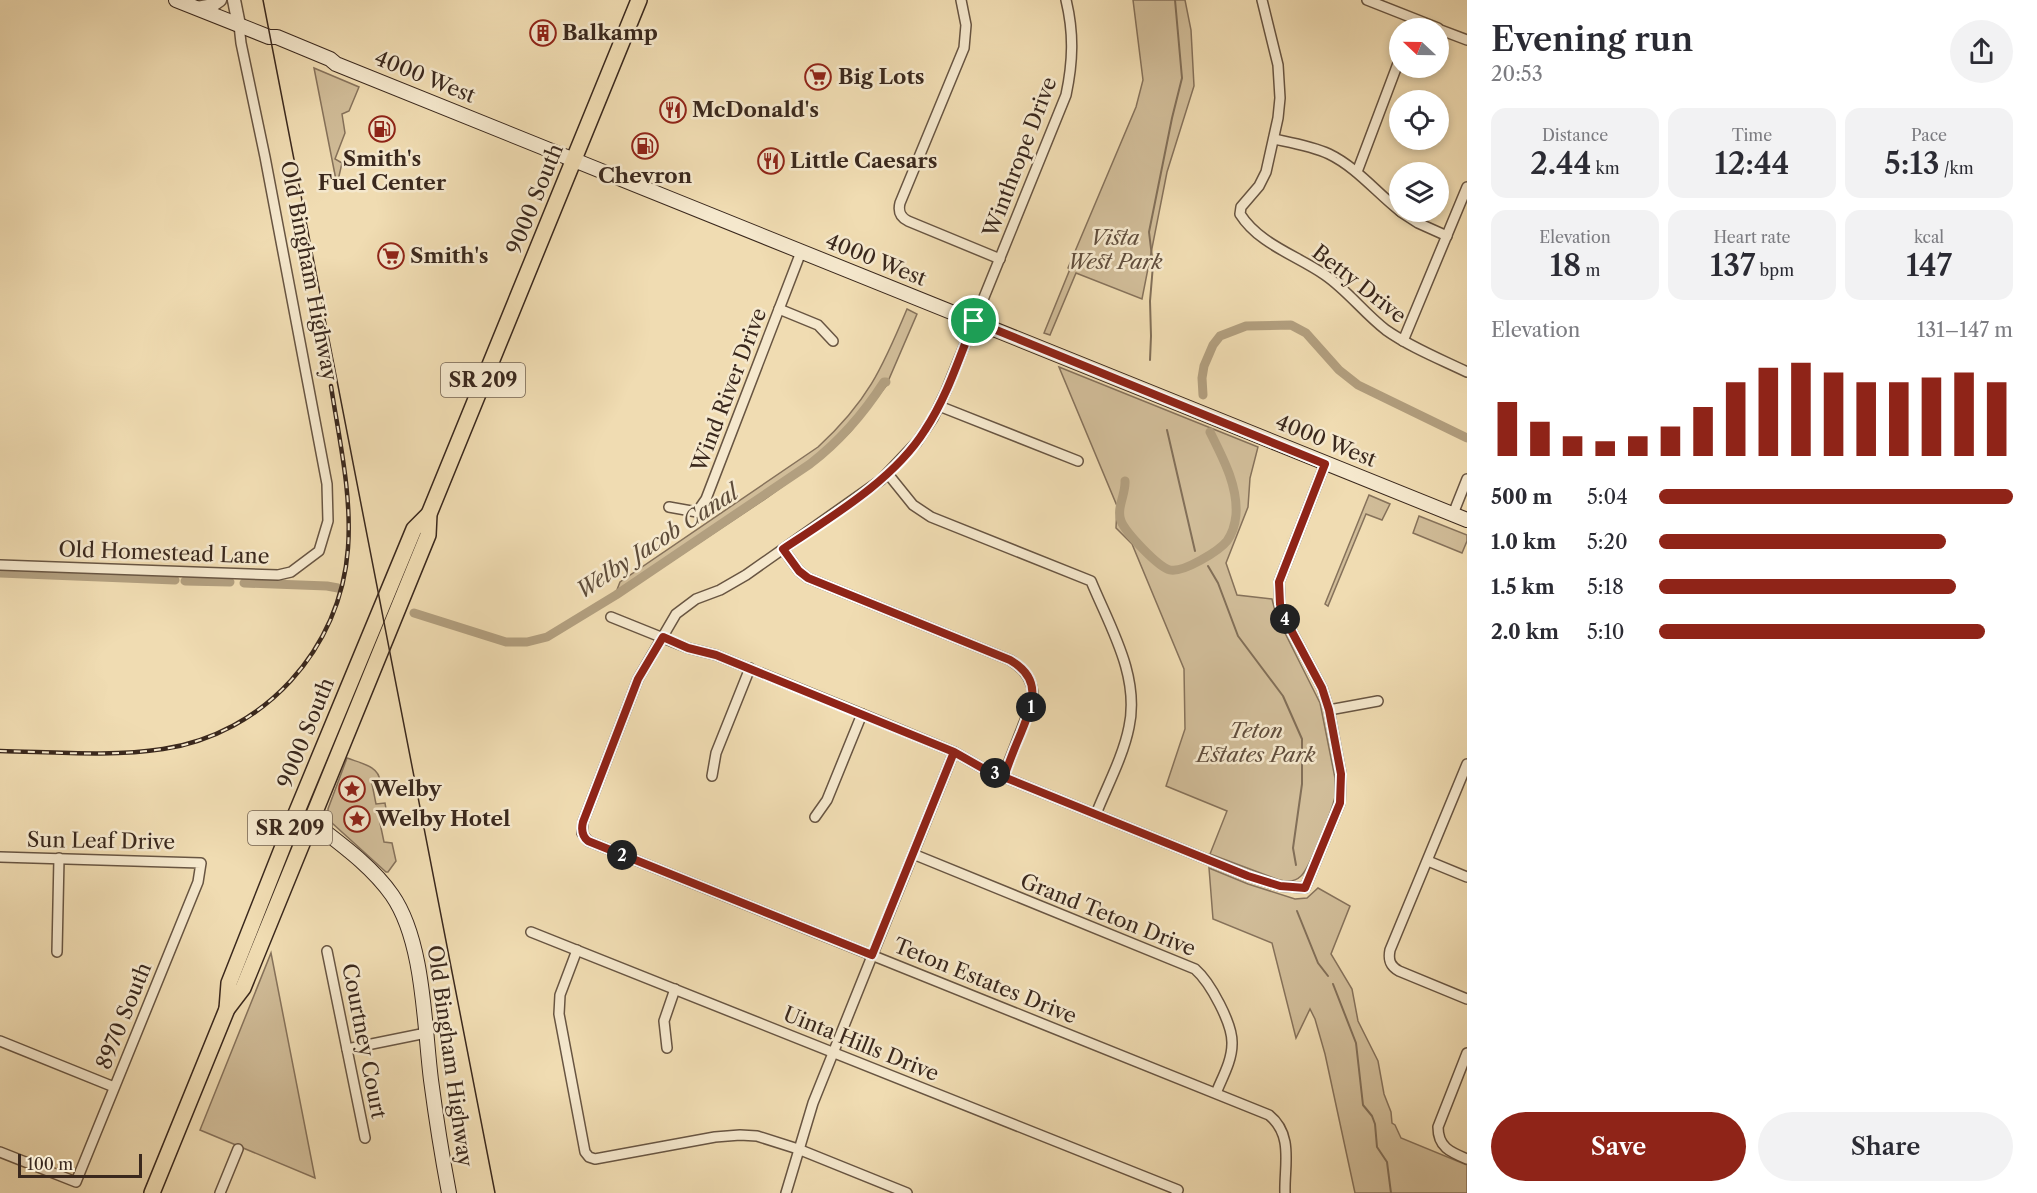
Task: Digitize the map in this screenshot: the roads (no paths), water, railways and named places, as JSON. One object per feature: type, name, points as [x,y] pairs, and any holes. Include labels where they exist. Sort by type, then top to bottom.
[{"type":"main road","name":"4000 West","points":[[176,0],[330,58],[336,64],[1467,520]]},
{"type":"main road","name":"9000 South","points":[[152,1193],[227,1009],[243,988],[428,535],[429,514],[639,0]]},
{"type":"main road","name":"9000 South","points":[[227,1009],[230,983],[363,649],[414,529],[429,514]]},
{"type":"main road","points":[[311,821],[307,815],[308,811],[346,712],[356,682],[363,649]]},
{"type":"main road","name":"Old Bingham Highway","points":[[311,821],[374,873],[399,905],[408,927],[415,950],[436,1119],[449,1193]]},
{"type":"street","points":[[197,8],[213,5],[220,0]]},
{"type":"street","name":"Old Bingham Highway","points":[[234,0],[327,484],[328,521],[318,551]]},
{"type":"street","points":[[961,0],[966,25],[964,48],[900,203],[899,212],[908,221],[1000,259]]},
{"type":"street","name":"Winthrope Drive","points":[[974,321],[1066,95],[1073,49],[1072,29],[1066,0]]},
{"type":"street","points":[[1262,0],[1280,81],[1278,118],[1274,139],[1315,148],[1330,154],[1357,172],[1389,201]]},
{"type":"street","points":[[1367,0],[1401,18]]},
{"type":"street","points":[[1449,33],[1467,40]]},
{"type":"street","points":[[1357,172],[1392,78]]},
{"type":"street","name":"Betty Drive","points":[[1274,139],[1263,179],[1240,211],[1252,230],[1332,280],[1377,323],[1403,341],[1467,372]]},
{"type":"street","points":[[1403,341],[1467,187]]},
{"type":"street","points":[[1415,222],[1447,236]]},
{"type":"street","name":"Wind River Drive","points":[[669,507],[693,513],[702,507],[801,252]]},
{"type":"street","points":[[779,309],[818,325],[833,341]]},
{"type":"street","name":"Teton Estates Drive","points":[[974,321],[939,406],[917,442],[888,474],[725,588],[690,603],[676,614],[635,685],[583,822],[584,836],[588,841],[1265,1113],[1276,1122],[1286,1143],[1285,1193]]},
{"type":"street","points":[[939,406],[1078,461]]},
{"type":"street","points":[[611,617],[688,648],[716,655],[750,668],[954,752],[984,769],[1248,876],[1280,886],[1305,888],[1340,803],[1341,774],[1329,710],[1322,688],[1283,615],[1278,595],[1283,569],[1325,464]]},
{"type":"street","points":[[888,474],[914,505],[931,517],[1091,581],[1126,665],[1131,686],[1132,706],[1125,742],[1096,814]]},
{"type":"street","points":[[1453,514],[1467,479]]},
{"type":"street","points":[[783,549],[799,571],[808,578],[1010,660],[1026,672],[1033,691],[1033,700],[1004,777]]},
{"type":"street","name":"Old Homestead Lane","points":[[0,565],[278,575],[291,572],[318,551]]},
{"type":"street","points":[[712,776],[716,753],[750,668]]},
{"type":"street","points":[[1329,710],[1378,701]]},
{"type":"street","points":[[815,817],[827,800],[862,714]]},
{"type":"street","points":[[786,1193],[813,1104],[954,752]]},
{"type":"street","points":[[1467,764],[1390,950],[1390,963],[1399,971],[1467,999]]},
{"type":"street","name":"Grand Teton Drive","points":[[913,854],[1195,969],[1211,987],[1233,1043],[1230,1059],[1216,1093]]},
{"type":"street","name":"Sun Leaf Drive","points":[[0,857],[201,863]]},
{"type":"street","points":[[57,952],[59,858]]},
{"type":"street","points":[[1428,861],[1467,877]]},
{"type":"street","name":"8970 South","points":[[0,1152],[76,1182],[198,882],[201,863]]},
{"type":"street","name":"Uinta Hills Drive","points":[[531,932],[1177,1191]]},
{"type":"street","points":[[577,950],[560,995],[559,1014],[585,1152],[589,1157],[595,1159],[740,1134],[757,1136],[798,1149],[907,1193]]},
{"type":"street","name":"Courtney Court","points":[[327,951],[365,1138]]},
{"type":"street","points":[[668,1048],[664,1020],[675,989]]},
{"type":"street","points":[[347,1049],[426,1033]]},
{"type":"street","points":[[0,1041],[114,1087]]},
{"type":"street","points":[[1467,1053],[1438,1127],[1440,1142],[1448,1150],[1467,1159]]},
{"type":"street","points":[[220,1193],[238,1149]]},
{"type":"waterway","points":[[1150,360],[1150,301],[1153,265],[1149,232],[1182,78],[1175,0]]},
{"type":"waterway","name":"Welby Jacob Canal","points":[[1203,395],[1204,366],[1213,345],[1220,336],[1246,326],[1291,325],[1306,333],[1339,370],[1358,385],[1467,438]]},
{"type":"waterway","name":"Welby Jacob Canal","points":[[414,613],[506,642],[527,642],[547,637],[616,595],[810,464],[851,426],[886,382]]},
{"type":"waterway","points":[[1167,430],[1195,551]]},
{"type":"waterway","name":"Welby Jacob Canal","points":[[1125,481],[1120,511],[1121,521],[1143,549],[1158,563],[1170,570],[1183,568],[1200,560],[1227,541],[1236,515],[1232,483],[1210,432]]},
{"type":"waterway","points":[[1208,566],[1218,583],[1238,636],[1283,696],[1302,739],[1302,784],[1293,848],[1296,865]]},
{"type":"waterway","name":"Welby Jacob Canal","points":[[0,573],[175,580]]},
{"type":"waterway","name":"Welby Jacob Canal","points":[[185,581],[230,582]]},
{"type":"waterway","name":"Welby Jacob Canal","points":[[244,583],[338,588]]},
{"type":"waterway","points":[[1297,911],[1318,963],[1328,976]]},
{"type":"waterway","points":[[1333,984],[1356,1043],[1363,1105],[1375,1124],[1377,1147],[1387,1162],[1391,1193]]},
{"type":"tram line","points":[[263,0],[495,1193]]},
{"type":"railway","points":[[0,751],[123,753],[163,749],[200,740],[234,725],[264,705],[291,681],[313,652],[330,620],[342,585],[348,548],[346,487],[331,386]]},
{"type":"place","name":"Balkamp","points":[[543,33]]},
{"type":"place","name":"Big Lots","points":[[818,77]]},
{"type":"place","name":"McDonald's","points":[[673,110]]},
{"type":"place","name":"Smith's Fuel Center","points":[[382,129]]},
{"type":"place","name":"Chevron","points":[[645,146]]},
{"type":"place","name":"Little Caesars","points":[[771,161]]},
{"type":"place","name":"Smith's","points":[[391,256]]},
{"type":"place","name":"Welby","points":[[352,789]]},
{"type":"place","name":"Welby Hotel","points":[[357,819]]},
{"type":"park label","name":"Vista West Park","points":[[1115,250]]},
{"type":"park label","name":"Teton Estates Park","points":[[1256,743]]}]
